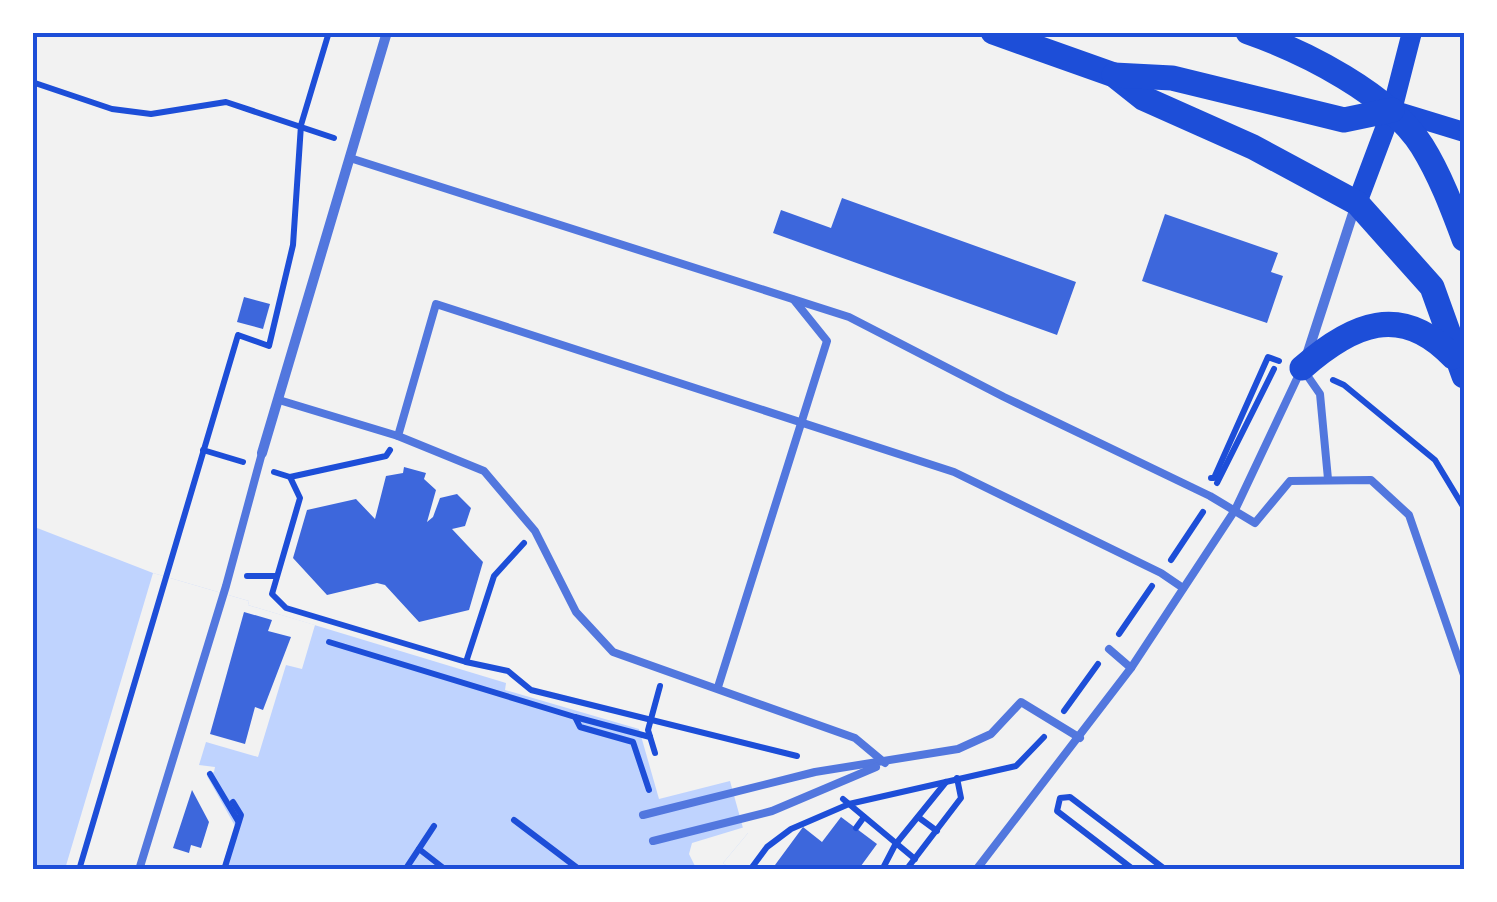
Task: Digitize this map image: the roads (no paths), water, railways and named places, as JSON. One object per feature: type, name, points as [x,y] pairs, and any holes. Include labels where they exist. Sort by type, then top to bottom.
[{"type":"main road","points":[[993,32],[1114,75],[1158,106],[1253,148],[1357,203],[1432,287],[1462,370]]},
{"type":"main road","points":[[1248,32],[1352,82],[1392,110],[1420,143],[1440,178],[1464,238]]},
{"type":"main road","points":[[1357,203],[1392,110],[1412,32]]},
{"type":"main road","points":[[1114,75],[1172,78],[1344,120],[1392,110],[1464,132]]},
{"type":"main road","points":[[1291,364],[1372,325],[1402,323],[1434,338],[1462,370]]},
{"type":"street","points":[[262,453],[387,32]]},
{"type":"street","points":[[1291,364],[1357,203]]},
{"type":"lane","points":[[350,158],[850,317],[1004,398],[1210,496],[1255,523],[1290,480],[1371,480],[1409,515],[1464,675]]},
{"type":"lane","points":[[718,687],[826,342],[794,300]]},
{"type":"lane","points":[[398,436],[436,304],[954,472],[1161,573],[1184,588]]},
{"type":"lane","points":[[976,870],[1131,668],[1236,510],[1291,364],[1320,394],[1328,479]]},
{"type":"lane","points":[[279,400],[398,436],[484,471],[534,531],[576,612],[613,652],[856,738],[885,763]]},
{"type":"lane","points":[[139,870],[226,586],[262,453]]},
{"type":"lane","points":[[1109,648],[1131,668]]},
{"type":"lane","points":[[642,815],[814,772],[958,749],[991,734],[1021,702],[1080,738]]},
{"type":"lane","points":[[653,840],[772,811],[885,763]]},
{"type":"water","points":[[32,526],[153,573],[249,601],[248,605],[506,683],[505,690],[639,729],[659,799],[730,781],[743,828],[748,833],[723,863],[731,869],[33,869]]}]
